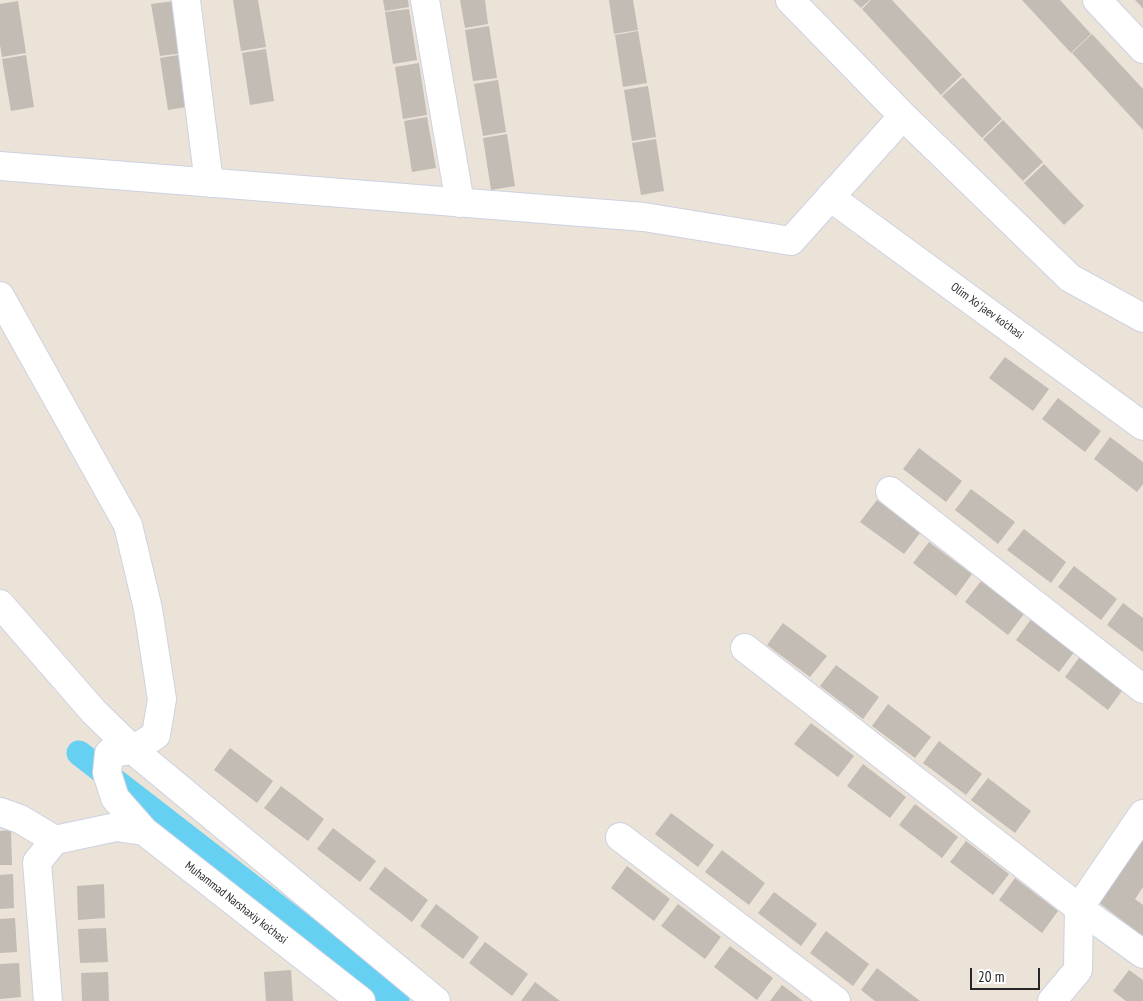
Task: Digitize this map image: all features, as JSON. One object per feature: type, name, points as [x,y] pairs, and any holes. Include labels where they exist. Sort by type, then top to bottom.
[{"type":"street","points":[[186,0],[209,183]]},
{"type":"street","points":[[425,0],[460,203]]},
{"type":"street","points":[[790,0],[903,116],[1070,278],[1143,318]]},
{"type":"street","points":[[1097,0],[1143,49]]},
{"type":"street","points":[[0,166],[644,217],[791,241],[903,116]]},
{"type":"street","name":"Olim Xoʻjaev ko'chasi","points":[[830,197],[1143,426]]},
{"type":"street","points":[[0,296],[128,525],[148,609],[162,698],[156,734],[133,750]]},
{"type":"street","points":[[890,491],[1143,688]]},
{"type":"street","points":[[0,604],[94,712],[133,750],[436,1001]]},
{"type":"street","points":[[745,648],[1079,908],[1143,954]]},
{"type":"street","name":"Muhammad Narshaxiy ko'chasi","points":[[133,750],[109,753],[107,773],[115,798],[144,831],[330,988],[361,1001]]},
{"type":"street","points":[[0,812],[20,819],[55,840]]},
{"type":"street","points":[[1052,1001],[1078,970],[1079,908],[1143,814]]},
{"type":"street","points":[[48,1001],[37,862],[55,840],[116,827],[144,831]]},
{"type":"street","points":[[620,837],[836,1001]]},
{"type":"building","points":[[233,0],[258,0],[266,47],[241,51]]},
{"type":"building","points":[[383,0],[408,0],[409,7],[385,11]]},
{"type":"building","points":[[460,0],[485,0],[488,24],[465,28]]},
{"type":"building","points":[[609,0],[633,0],[638,30],[614,34]]},
{"type":"building","points":[[853,0],[870,0],[861,8]]},
{"type":"building","points":[[871,0],[892,0],[962,75],[941,95],[862,9]]},
{"type":"building","points":[[1022,0],[1060,0],[1091,34],[1071,53]]},
{"type":"building","points":[[1135,0],[1143,0],[1143,9],[1140,5]]},
{"type":"building","points":[[18,1],[26,53],[2,57],[0,45],[0,4]]},
{"type":"building","points":[[175,1],[183,53],[160,56],[151,4]]},
{"type":"building","points":[[409,9],[417,60],[393,64],[385,12]]},
{"type":"building","points":[[489,26],[497,78],[473,81],[465,30]]},
{"type":"building","points":[[638,31],[647,83],[623,87],[615,35]]},
{"type":"building","points":[[1092,34],[1143,89],[1143,130],[1072,53]]},
{"type":"building","points":[[266,49],[274,101],[250,105],[242,53]]},
{"type":"building","points":[[184,54],[192,106],[168,110],[160,58]]},
{"type":"building","points":[[26,55],[34,107],[11,111],[2,59]]},
{"type":"building","points":[[419,63],[427,115],[403,119],[395,67]]},
{"type":"building","points":[[963,77],[1002,119],[982,138],[942,96]]},
{"type":"building","points":[[498,80],[506,132],[483,136],[474,84]]},
{"type":"building","points":[[648,86],[656,137],[632,141],[624,90]]},
{"type":"building","points":[[427,117],[436,168],[412,172],[404,121]]},
{"type":"building","points":[[1003,120],[1043,162],[1023,181],[983,139]]},
{"type":"building","points":[[507,134],[515,186],[491,190],[483,138]]},
{"type":"building","points":[[656,139],[664,191],[641,195],[632,143]]},
{"type":"building","points":[[1044,164],[1084,206],[1064,225],[1024,183]]},
{"type":"building","points":[[1005,357],[1049,389],[1033,411],[989,378]]},
{"type":"building","points":[[1058,398],[1101,431],[1085,452],[1042,419]]},
{"type":"building","points":[[1110,437],[1143,462],[1143,484],[1137,492],[1094,459]]},
{"type":"building","points":[[919,448],[962,481],[946,502],[903,469]]},
{"type":"building","points":[[971,489],[1015,522],[998,544],[955,510]]},
{"type":"building","points":[[877,500],[920,533],[904,554],[860,522]]},
{"type":"building","points":[[1024,529],[1066,562],[1051,583],[1007,550]]},
{"type":"building","points":[[929,542],[972,574],[956,596],[913,563]]},
{"type":"building","points":[[1074,566],[1117,599],[1101,620],[1058,587]]},
{"type":"building","points":[[981,581],[1024,614],[1008,635],[965,602]]},
{"type":"building","points":[[1123,603],[1143,618],[1143,652],[1107,625]]},
{"type":"building","points":[[1032,618],[1075,651],[1059,672],[1016,640]]},
{"type":"building","points":[[783,623],[827,656],[810,677],[767,645]]},
{"type":"building","points":[[1081,655],[1124,688],[1108,710],[1065,677]]},
{"type":"building","points":[[836,665],[879,697],[863,719],[820,686]]},
{"type":"building","points":[[888,704],[931,737],[915,758],[872,726]]},
{"type":"building","points":[[811,723],[854,756],[838,777],[794,744]]},
{"type":"building","points":[[939,741],[982,774],[966,795],[923,763]]},
{"type":"building","points":[[230,748],[273,781],[257,803],[214,770]]},
{"type":"building","points":[[863,764],[906,797],[890,818],[847,786]]},
{"type":"building","points":[[988,778],[1031,811],[1015,833],[971,800]]},
{"type":"building","points":[[281,786],[324,819],[308,841],[264,808]]},
{"type":"building","points":[[915,804],[958,837],[942,858],[899,825]]},
{"type":"building","points":[[671,813],[714,845],[698,867],[655,834]]},
{"type":"building","points":[[333,828],[376,861],[360,882],[317,849]]},
{"type":"building","points":[[11,830],[12,865],[0,865],[0,831]]},
{"type":"building","points":[[1143,834],[1143,887],[1135,899],[1143,905],[1143,936],[1094,899]]},
{"type":"building","points":[[966,841],[1009,874],[993,895],[950,862]]},
{"type":"building","points":[[722,850],[765,883],[749,905],[705,872]]},
{"type":"building","points":[[627,866],[670,899],[654,921],[611,888]]},
{"type":"building","points":[[385,867],[428,900],[412,922],[369,889]]},
{"type":"building","points":[[13,874],[14,908],[0,909],[0,875]]},
{"type":"building","points":[[1015,878],[1058,911],[1042,933],[999,900]]},
{"type":"building","points":[[104,884],[105,918],[78,920],[77,886]]},
{"type":"building","points":[[774,892],[817,924],[801,946],[758,913]]},
{"type":"building","points":[[436,904],[479,937],[463,959],[420,926]]},
{"type":"building","points":[[678,904],[721,937],[705,959],[661,926]]},
{"type":"building","points":[[15,918],[17,952],[0,953],[0,919]]},
{"type":"building","points":[[106,928],[108,962],[80,963],[78,929]]},
{"type":"building","points":[[826,931],[869,964],[853,986],[810,953]]},
{"type":"building","points":[[485,942],[528,974],[512,996],[469,963]]},
{"type":"building","points":[[730,946],[773,978],[757,1000],[714,967]]},
{"type":"building","points":[[19,963],[21,997],[0,999],[0,964]]},
{"type":"building","points":[[877,968],[920,1001],[875,1001],[861,990]]},
{"type":"building","points":[[291,970],[293,1001],[266,1001],[264,972]]},
{"type":"building","points":[[1129,970],[1143,980],[1143,1001],[1126,1001],[1113,991]]},
{"type":"building","points":[[108,972],[109,1001],[82,1001],[81,973]]},
{"type":"building","points":[[535,982],[560,1001],[521,1001]]},
{"type":"building","points":[[782,985],[803,1001],[770,1001]]},
{"type":"waterway","points":[[79,753],[397,1001]]}]
